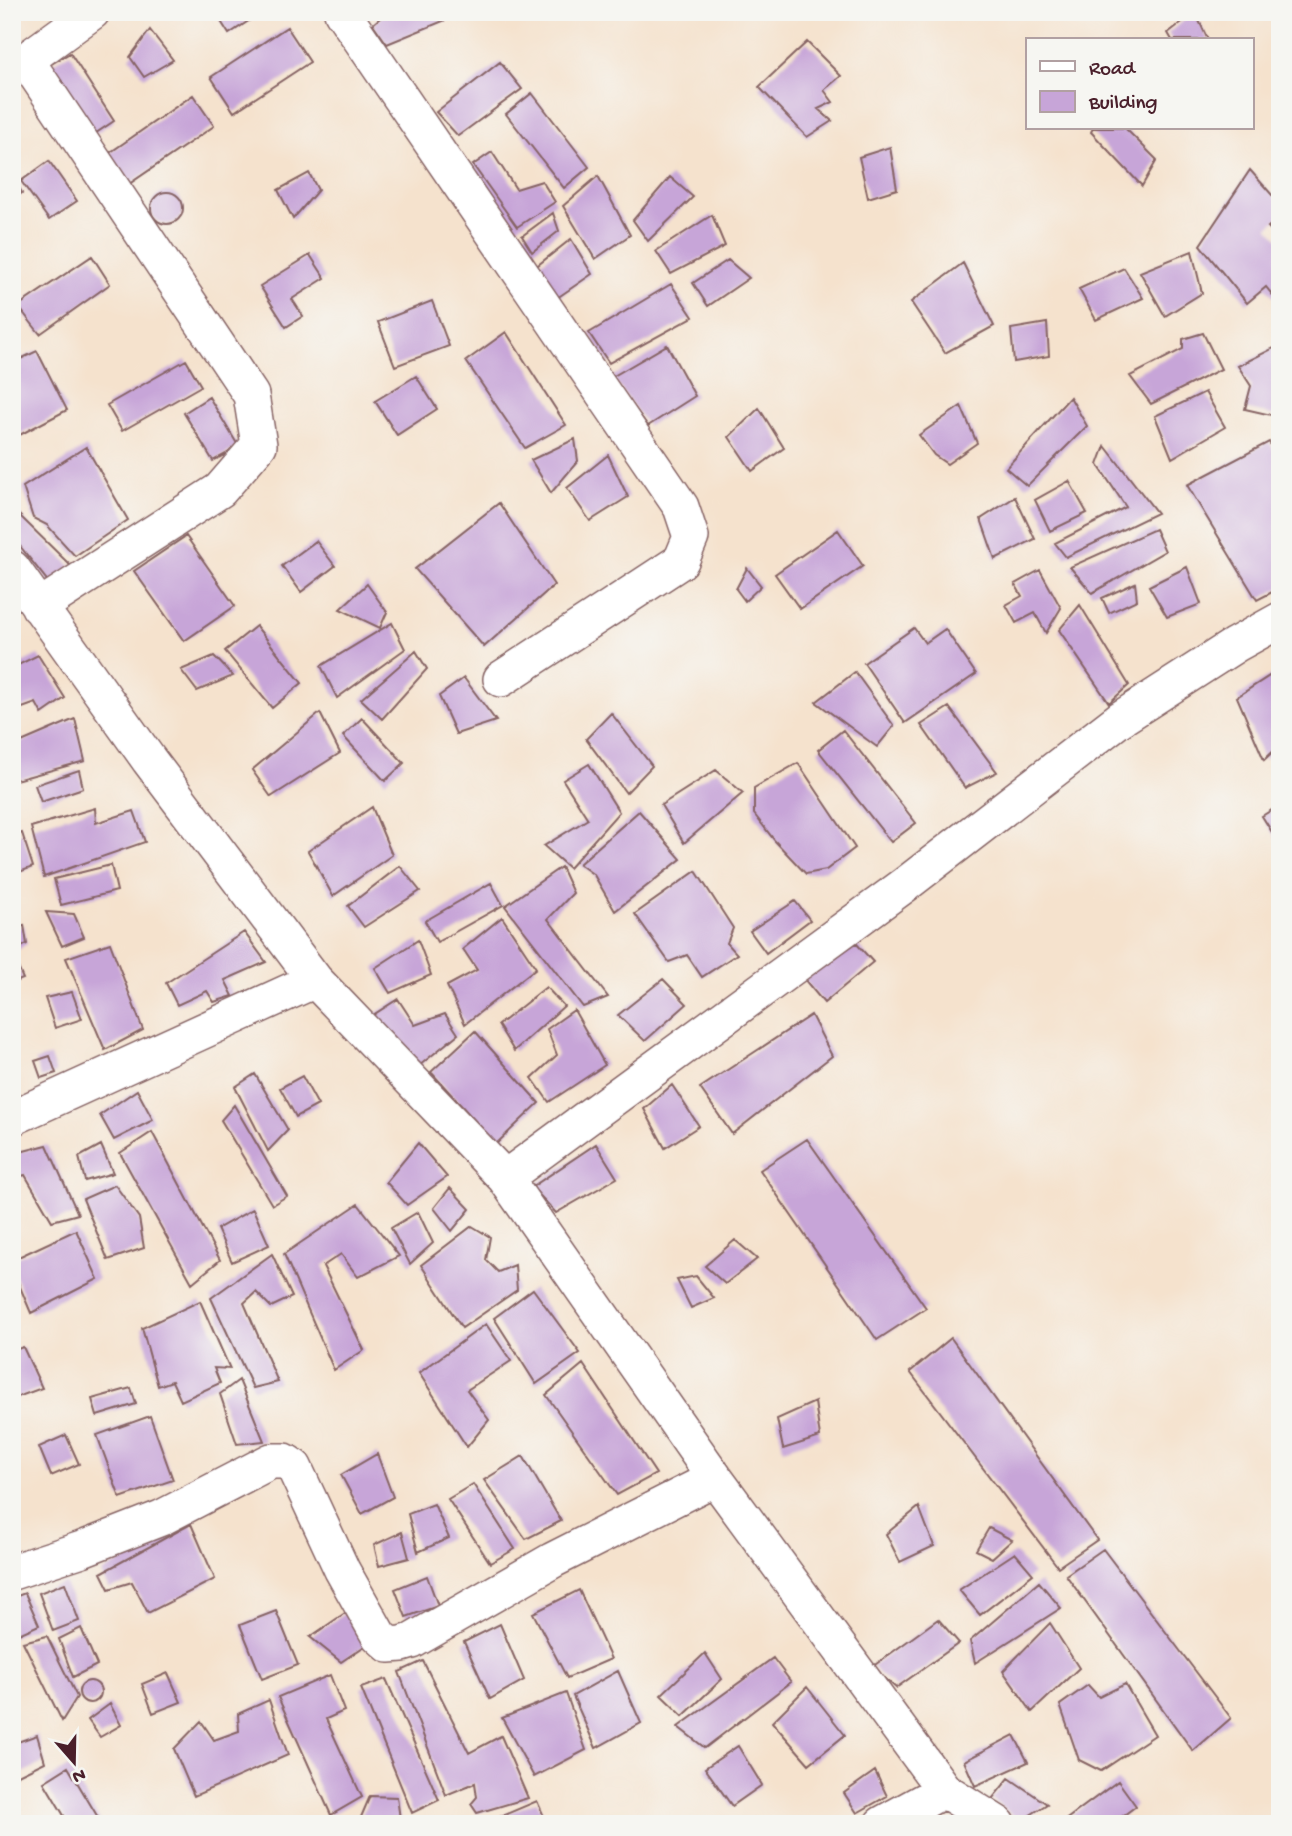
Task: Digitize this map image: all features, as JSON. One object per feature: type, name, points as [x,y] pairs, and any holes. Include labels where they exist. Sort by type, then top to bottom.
[{"type":"street","points":[[39,607],[220,490],[259,445],[251,395],[19,51],[92,12]]},
{"type":"street","points":[[342,12],[681,508],[691,537],[681,561],[501,679]]},
{"type":"street","points":[[12,568],[149,760],[315,980],[505,1178],[715,1478],[944,1790],[998,1824]]},
{"type":"street","points":[[505,1178],[906,884],[1120,719],[1235,645],[1280,620]]},
{"type":"street","points":[[12,1118],[315,980]]},
{"type":"street","points":[[12,1572],[162,1518],[271,1461],[285,1461],[294,1467],[342,1570],[379,1636],[389,1645],[402,1644],[554,1560],[715,1478]]},
{"type":"street","points":[[882,1824],[944,1790]]},
{"type":"building","points":[[215,12],[262,12],[229,34]]},
{"type":"building","points":[[387,12],[451,12],[453,17],[387,44],[373,24]]},
{"type":"building","points":[[1195,12],[1207,38],[1171,38],[1168,33]]},
{"type":"building","points":[[287,27],[310,62],[234,112],[211,77]]},
{"type":"building","points":[[150,30],[173,60],[144,77],[130,57]]},
{"type":"building","points":[[807,42],[841,76],[824,90],[833,102],[818,109],[832,121],[807,137],[759,87]]},
{"type":"building","points":[[70,53],[114,121],[93,135],[48,66]]},
{"type":"building","points":[[500,62],[522,89],[458,136],[436,112]]},
{"type":"building","points":[[532,93],[589,167],[564,188],[506,114]]},
{"type":"building","points":[[193,95],[214,126],[129,184],[108,154]]},
{"type":"building","points":[[1127,130],[1157,160],[1142,186],[1091,132]]},
{"type":"building","points":[[890,147],[897,189],[868,198],[859,157]]},
{"type":"building","points":[[492,152],[516,189],[542,181],[555,202],[517,227],[473,165]]},
{"type":"building","points":[[49,161],[77,201],[49,220],[21,181]]},
{"type":"building","points":[[1250,170],[1280,204],[1280,217],[1268,227],[1280,240],[1280,325],[1274,321],[1278,302],[1266,287],[1247,303],[1200,245]]},
{"type":"building","points":[[309,173],[318,190],[293,219],[278,190]]},
{"type":"building","points":[[12,175],[22,193],[12,200]]},
{"type":"building","points":[[598,176],[630,235],[595,259],[563,206]]},
{"type":"building","points":[[670,177],[693,197],[648,241],[633,220]]},
{"type":"building","points":[[167,192],[178,197],[183,208],[178,219],[167,224],[156,219],[151,208],[156,197]]},
{"type":"building","points":[[553,213],[559,231],[532,252],[522,236]]},
{"type":"building","points":[[712,215],[725,246],[671,274],[656,251]]},
{"type":"building","points":[[571,239],[592,274],[557,298],[533,269]]},
{"type":"building","points":[[1192,251],[1202,293],[1165,316],[1140,272]]},
{"type":"building","points":[[310,255],[325,278],[292,299],[303,316],[286,327],[260,286]]},
{"type":"building","points":[[92,256],[110,284],[40,334],[18,306]]},
{"type":"building","points":[[728,260],[749,278],[708,306],[693,283]]},
{"type":"building","points":[[963,263],[994,326],[945,353],[911,302]]},
{"type":"building","points":[[1124,268],[1143,298],[1096,320],[1079,289]]},
{"type":"building","points":[[671,284],[693,317],[609,363],[589,333]]},
{"type":"building","points":[[432,301],[449,346],[395,366],[378,322]]},
{"type":"building","points":[[1047,323],[1049,356],[1014,362],[1011,329]]},
{"type":"building","points":[[506,332],[566,425],[525,448],[466,361]]},
{"type":"building","points":[[1203,333],[1221,369],[1151,404],[1130,376],[1183,349],[1183,339]]},
{"type":"building","points":[[667,345],[695,396],[648,426],[612,377]]},
{"type":"building","points":[[1280,345],[1280,417],[1245,409],[1251,386],[1238,366]]},
{"type":"building","points":[[37,351],[67,410],[12,439],[12,363]]},
{"type":"building","points":[[186,360],[201,386],[122,431],[107,405]]},
{"type":"building","points":[[416,376],[437,409],[397,435],[375,401]]},
{"type":"building","points":[[1205,392],[1225,427],[1172,458],[1155,416]]},
{"type":"building","points":[[209,397],[239,447],[213,461],[184,413]]},
{"type":"building","points":[[1070,397],[1087,426],[1027,486],[1006,468]]},
{"type":"building","points":[[961,406],[977,443],[947,464],[934,455],[919,435]]},
{"type":"building","points":[[759,408],[784,448],[752,471],[729,437]]},
{"type":"building","points":[[575,439],[578,461],[551,493],[531,460]]},
{"type":"building","points":[[1269,442],[1280,460],[1280,588],[1257,600],[1187,485]]},
{"type":"building","points":[[1105,446],[1157,513],[1066,557],[1055,543],[1126,507],[1098,465]]},
{"type":"building","points":[[86,447],[128,520],[75,556],[47,525],[33,518],[23,487]]},
{"type":"building","points":[[608,455],[628,497],[590,521],[567,488]]},
{"type":"building","points":[[1069,481],[1087,513],[1050,531],[1035,500]]},
{"type":"building","points":[[1015,497],[1035,539],[995,559],[981,519]]},
{"type":"building","points":[[499,503],[554,585],[484,647],[415,569]]},
{"type":"building","points":[[18,514],[71,566],[50,584],[12,536],[12,517]]},
{"type":"building","points":[[1155,529],[1165,551],[1092,593],[1070,567]]},
{"type":"building","points":[[838,530],[863,566],[800,609],[775,574]]},
{"type":"building","points":[[186,536],[235,606],[184,641],[134,571]]},
{"type":"building","points":[[316,541],[335,566],[301,592],[282,566]]},
{"type":"building","points":[[1187,567],[1201,604],[1167,617],[1149,586]]},
{"type":"building","points":[[747,568],[761,586],[745,601],[736,589]]},
{"type":"building","points":[[1040,570],[1061,608],[1046,633],[1035,613],[1016,623],[1006,605],[1022,596],[1015,584]]},
{"type":"building","points":[[1135,583],[1137,600],[1109,613],[1102,598]]},
{"type":"building","points":[[367,584],[387,612],[380,628],[340,609]]},
{"type":"building","points":[[1080,605],[1129,685],[1109,703],[1059,630]]},
{"type":"building","points":[[392,623],[405,649],[337,698],[321,666]]},
{"type":"building","points":[[256,626],[302,683],[272,708],[225,651]]},
{"type":"building","points":[[914,628],[925,643],[945,629],[976,674],[905,723],[864,663]]},
{"type":"building","points":[[416,651],[427,669],[382,719],[361,699]]},
{"type":"building","points":[[38,655],[65,698],[42,714],[36,703],[14,711],[12,668]]},
{"type":"building","points":[[214,656],[233,676],[197,691],[181,670]]},
{"type":"building","points":[[1280,669],[1280,745],[1264,760],[1237,697]]},
{"type":"building","points":[[855,672],[894,726],[877,747],[816,702]]},
{"type":"building","points":[[464,678],[496,721],[456,734],[439,696]]},
{"type":"building","points":[[949,707],[997,772],[965,788],[921,725]]},
{"type":"building","points":[[320,713],[340,753],[271,797],[252,770]]},
{"type":"building","points":[[611,713],[652,766],[626,793],[586,739]]},
{"type":"building","points":[[362,718],[404,763],[385,781],[343,736]]},
{"type":"building","points":[[75,719],[85,761],[12,781],[12,746]]},
{"type":"building","points":[[843,730],[916,823],[891,842],[818,750]]},
{"type":"building","points":[[798,763],[855,848],[826,870],[806,874],[754,814],[754,788]]},
{"type":"building","points":[[589,764],[619,812],[569,868],[544,846],[588,819],[563,780]]},
{"type":"building","points":[[79,770],[83,788],[41,802],[35,785]]},
{"type":"building","points":[[716,770],[743,793],[684,843],[661,805]]},
{"type":"building","points":[[1280,805],[1280,845],[1262,816]]},
{"type":"building","points":[[372,807],[392,855],[333,896],[308,851]]},
{"type":"building","points":[[95,808],[96,823],[134,811],[145,842],[44,877],[31,827]]},
{"type":"building","points":[[639,811],[681,859],[615,911],[594,875],[579,864]]},
{"type":"building","points":[[22,833],[33,867],[14,874],[12,836]]},
{"type":"building","points":[[111,865],[117,891],[61,905],[54,879]]},
{"type":"building","points":[[400,866],[420,891],[364,927],[348,906]]},
{"type":"building","points":[[561,867],[573,893],[548,919],[608,997],[583,1007],[505,906]]},
{"type":"building","points":[[696,871],[733,928],[727,943],[737,954],[702,977],[687,955],[669,962],[635,914]]},
{"type":"building","points":[[491,883],[503,905],[437,942],[425,921]]},
{"type":"building","points":[[795,901],[810,920],[766,953],[750,931]]},
{"type":"building","points":[[46,912],[74,914],[84,937],[62,946]]},
{"type":"building","points":[[502,917],[536,968],[465,1024],[447,986],[477,970],[463,949]]},
{"type":"building","points":[[24,925],[27,944],[12,952],[12,931]]},
{"type":"building","points":[[244,932],[266,962],[225,980],[233,996],[214,1002],[207,991],[177,1005],[166,983]]},
{"type":"building","points":[[418,940],[431,975],[390,993],[375,968]]},
{"type":"building","points":[[110,943],[143,1030],[105,1050],[66,958]]},
{"type":"building","points":[[856,943],[873,962],[824,1003],[804,979]]},
{"type":"building","points":[[12,954],[23,979],[12,983]]},
{"type":"building","points":[[663,979],[687,1004],[645,1041],[618,1015]]},
{"type":"building","points":[[546,987],[564,1006],[514,1051],[498,1025]]},
{"type":"building","points":[[72,992],[82,1019],[55,1028],[45,998]]},
{"type":"building","points":[[398,999],[415,1025],[445,1014],[458,1034],[419,1066],[367,1019]]},
{"type":"building","points":[[574,1010],[605,1065],[549,1102],[532,1078],[557,1055],[547,1029]]},
{"type":"building","points":[[811,1015],[832,1056],[732,1134],[700,1088]]},
{"type":"building","points":[[475,1031],[539,1103],[496,1144],[431,1072]]},
{"type":"building","points":[[50,1056],[56,1073],[41,1078],[35,1061]]},
{"type":"building","points":[[255,1074],[288,1130],[268,1151],[235,1087]]},
{"type":"building","points":[[302,1076],[318,1105],[296,1117],[280,1088]]},
{"type":"building","points":[[672,1085],[699,1126],[665,1148],[644,1109]]},
{"type":"building","points":[[137,1090],[153,1120],[114,1140],[100,1115]]},
{"type":"building","points":[[234,1105],[287,1196],[272,1205],[221,1120]]},
{"type":"building","points":[[152,1132],[220,1260],[192,1283],[120,1153]]},
{"type":"building","points":[[807,1139],[926,1308],[877,1340],[760,1170]]},
{"type":"building","points":[[418,1143],[447,1177],[407,1205],[386,1182]]},
{"type":"building","points":[[596,1144],[617,1178],[556,1213],[532,1187]]},
{"type":"building","points":[[47,1145],[78,1214],[52,1221],[25,1175],[12,1179],[12,1154]]},
{"type":"building","points":[[101,1145],[113,1173],[85,1181],[79,1157]]},
{"type":"building","points":[[115,1185],[139,1218],[144,1248],[108,1260],[83,1199]]},
{"type":"building","points":[[450,1188],[470,1209],[452,1231],[434,1208]]},
{"type":"building","points":[[358,1204],[399,1256],[358,1277],[341,1254],[323,1266],[364,1350],[334,1370],[284,1254]]},
{"type":"building","points":[[253,1209],[269,1245],[232,1262],[217,1229]]},
{"type":"building","points":[[418,1212],[433,1243],[410,1264],[391,1228]]},
{"type":"building","points":[[472,1226],[490,1237],[486,1260],[498,1272],[515,1265],[517,1290],[462,1328],[421,1265]]},
{"type":"building","points":[[76,1230],[98,1279],[31,1313],[12,1268],[12,1260]]},
{"type":"building","points":[[735,1240],[757,1259],[725,1284],[705,1266]]},
{"type":"building","points":[[272,1254],[292,1297],[271,1307],[256,1292],[244,1303],[278,1382],[253,1388],[211,1298]]},
{"type":"building","points":[[696,1276],[714,1298],[691,1308],[677,1280]]},
{"type":"building","points":[[533,1289],[580,1353],[536,1384],[494,1318]]},
{"type":"building","points":[[200,1301],[230,1369],[214,1368],[220,1383],[181,1401],[172,1381],[158,1386],[142,1328]]},
{"type":"building","points":[[486,1324],[511,1361],[467,1390],[489,1420],[467,1447],[419,1373]]},
{"type":"building","points":[[951,1338],[1097,1540],[1058,1567],[910,1372]]},
{"type":"building","points":[[23,1347],[42,1388],[12,1399],[12,1351]]},
{"type":"building","points":[[583,1364],[656,1474],[617,1495],[546,1395]]},
{"type":"building","points":[[239,1380],[264,1441],[237,1444],[220,1394]]},
{"type":"building","points":[[131,1388],[136,1404],[97,1416],[92,1399]]},
{"type":"building","points":[[815,1402],[820,1437],[783,1449],[777,1419]]},
{"type":"building","points":[[150,1416],[173,1480],[120,1498],[97,1435]]},
{"type":"building","points":[[66,1435],[79,1464],[51,1476],[39,1447]]},
{"type":"building","points":[[377,1454],[393,1497],[362,1514],[341,1475]]},
{"type":"building","points":[[523,1456],[561,1521],[526,1539],[484,1480]]},
{"type":"building","points":[[473,1484],[515,1549],[490,1563],[448,1499]]},
{"type":"building","points":[[434,1504],[449,1538],[418,1552],[408,1514]]},
{"type":"building","points":[[919,1507],[934,1546],[900,1562],[886,1534]]},
{"type":"building","points":[[191,1524],[215,1579],[148,1613],[132,1582],[109,1589],[101,1573]]},
{"type":"building","points":[[989,1528],[1012,1540],[992,1558],[976,1550]]},
{"type":"building","points":[[402,1532],[409,1558],[379,1566],[374,1545]]},
{"type":"building","points":[[1103,1549],[1231,1718],[1193,1751],[1066,1575]]},
{"type":"building","points":[[1015,1553],[1033,1574],[980,1615],[959,1590]]},
{"type":"building","points":[[427,1576],[438,1606],[406,1617],[395,1589]]},
{"type":"building","points":[[1039,1582],[1061,1608],[975,1663],[970,1641]]},
{"type":"building","points":[[65,1583],[79,1621],[53,1631],[39,1593]]},
{"type":"building","points":[[579,1590],[611,1659],[567,1678],[533,1613]]},
{"type":"building","points":[[25,1593],[39,1625],[12,1637],[12,1598]]},
{"type":"building","points":[[276,1611],[298,1665],[262,1679],[240,1625]]},
{"type":"building","points":[[345,1613],[369,1643],[341,1662],[310,1637]]},
{"type":"building","points":[[938,1619],[959,1643],[896,1688],[872,1667]]},
{"type":"building","points":[[1050,1623],[1079,1668],[1032,1712],[1003,1671]]},
{"type":"building","points":[[500,1624],[524,1680],[490,1699],[464,1642]]},
{"type":"building","points":[[81,1628],[97,1665],[73,1677],[59,1639]]},
{"type":"building","points":[[47,1636],[77,1697],[62,1721],[23,1642]]},
{"type":"building","points":[[705,1653],[722,1679],[683,1716],[661,1695]]},
{"type":"building","points":[[773,1658],[791,1682],[705,1748],[678,1727]]},
{"type":"building","points":[[423,1661],[469,1753],[501,1736],[528,1798],[477,1813],[471,1804],[477,1797],[475,1783],[446,1795],[399,1672]]},
{"type":"building","points":[[618,1671],[641,1723],[596,1748],[573,1696]]},
{"type":"building","points":[[168,1673],[181,1702],[153,1713],[142,1684]]},
{"type":"building","points":[[330,1675],[344,1711],[326,1719],[362,1797],[331,1815],[278,1697]]},
{"type":"building","points":[[386,1679],[439,1800],[412,1813],[361,1688]]},
{"type":"building","points":[[90,1681],[98,1684],[101,1692],[98,1700],[90,1703],[82,1700],[79,1692],[82,1684]]},
{"type":"building","points":[[1125,1684],[1155,1735],[1101,1771],[1079,1760],[1060,1705],[1088,1685],[1099,1697]]},
{"type":"building","points":[[807,1687],[845,1735],[809,1764],[772,1722]]},
{"type":"building","points":[[566,1693],[586,1750],[534,1777],[502,1718]]},
{"type":"building","points":[[269,1700],[288,1755],[194,1796],[174,1749],[201,1721],[214,1740],[239,1731],[238,1714]]},
{"type":"building","points":[[110,1704],[121,1725],[100,1737],[88,1720]]},
{"type":"building","points":[[37,1735],[45,1762],[14,1777],[12,1744]]},
{"type":"building","points":[[1014,1735],[1028,1762],[975,1786],[964,1761]]},
{"type":"building","points":[[738,1746],[762,1785],[732,1806],[705,1768]]},
{"type":"building","points":[[68,1767],[102,1824],[69,1824],[44,1782]]},
{"type":"building","points":[[875,1771],[887,1796],[857,1813],[844,1793]]},
{"type":"building","points":[[1009,1778],[1047,1804],[1021,1821],[992,1799]]},
{"type":"building","points":[[1118,1781],[1136,1806],[1112,1824],[1060,1824]]},
{"type":"building","points":[[370,1796],[397,1797],[400,1819],[358,1824]]},
{"type":"building","points":[[537,1801],[547,1823],[500,1824],[497,1818]]}]
